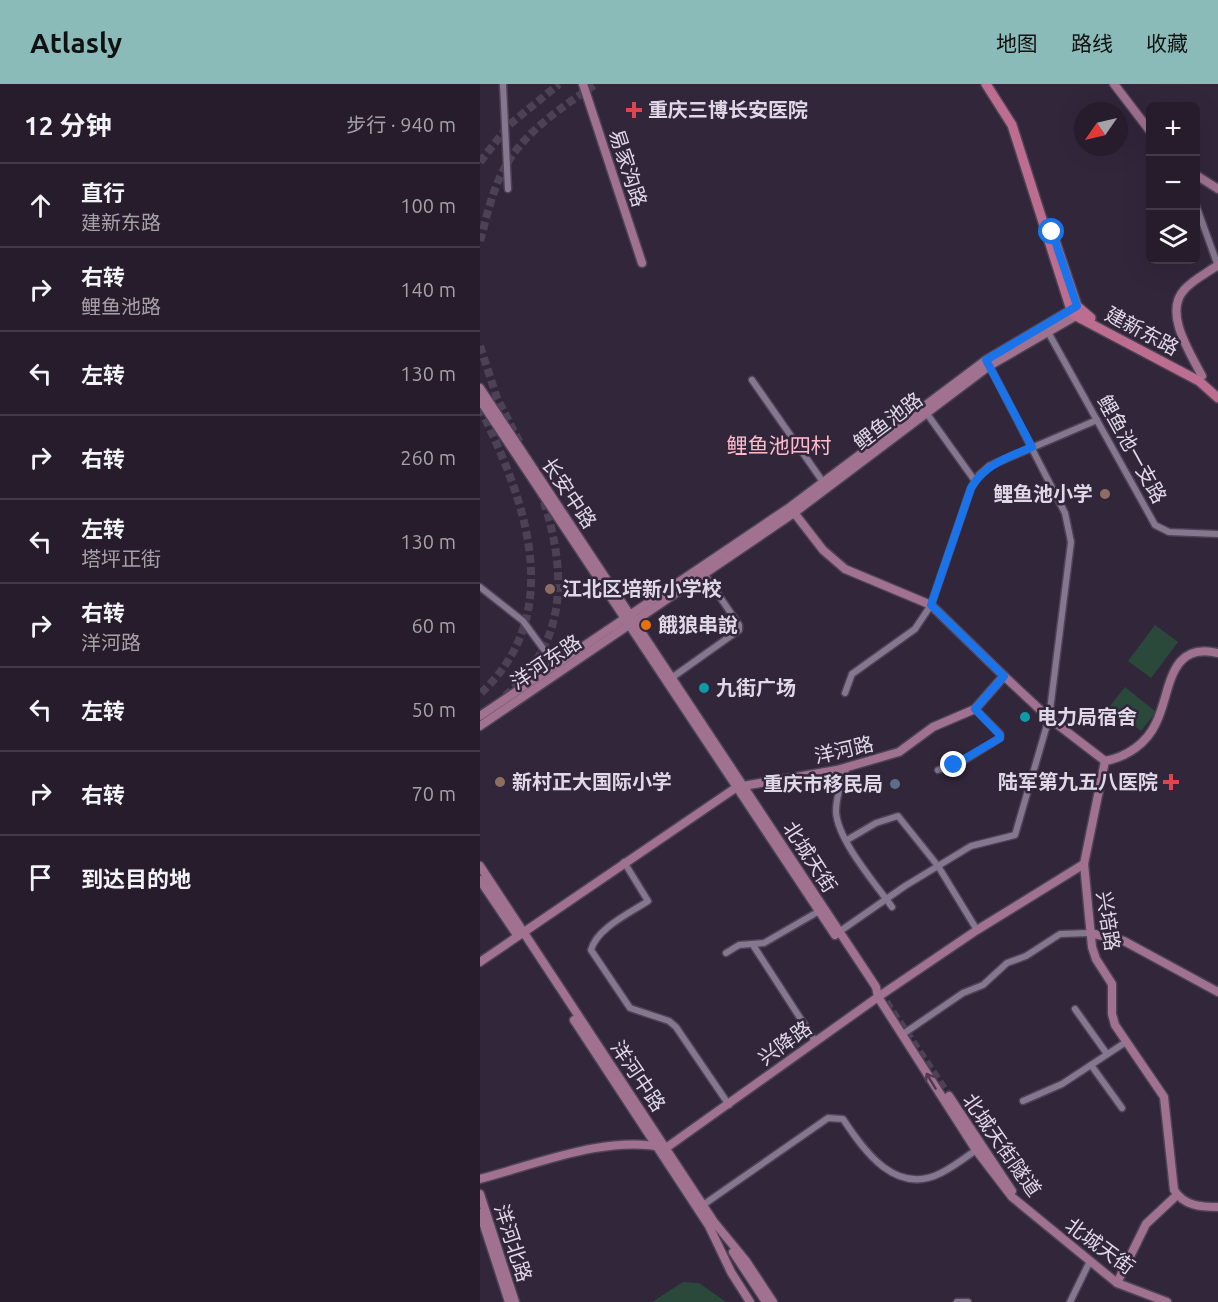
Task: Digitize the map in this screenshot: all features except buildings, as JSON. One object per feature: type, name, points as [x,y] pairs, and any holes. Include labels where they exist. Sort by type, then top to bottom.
[{"type":"main road","points":[[986,84],[1012,125],[1076,311]]},
{"type":"main road","points":[[993,84],[1017,123],[1076,311]]},
{"type":"main road","name":"建新东路","points":[[1076,311],[1202,376],[1218,390]]},
{"type":"main road","name":"建新东路","points":[[1076,311],[1199,381],[1218,398]]},
{"type":"street","points":[[503,84],[508,189]]},
{"type":"street","name":"易家沟路","points":[[583,84],[642,263]]},
{"type":"street","points":[[1114,84],[1146,126]]},
{"type":"street","points":[[1120,84],[1146,119]]},
{"type":"street","points":[[1200,175],[1218,185]]},
{"type":"street","points":[[1200,176],[1218,189]]},
{"type":"street","points":[[1198,210],[1218,266],[1182,292],[1178,309],[1179,326],[1202,376]]},
{"type":"street","name":"鲤鱼池路","points":[[988,363],[1048,332],[1076,311]]},
{"type":"street","name":"鲤鱼池路","points":[[631,621],[792,510],[823,482],[988,363],[1076,311]]},
{"type":"street","name":"鲤鱼池一支路","points":[[1048,332],[1158,528],[1169,532],[1218,534]]},
{"type":"street","points":[[837,933],[886,899],[971,846],[1015,835],[1049,718],[1071,542],[1065,513],[988,363]]},
{"type":"street","points":[[752,380],[823,482]]},
{"type":"street","name":"长安中路","points":[[480,388],[631,621]]},
{"type":"street","name":"长安中路","points":[[480,400],[631,621]]},
{"type":"street","points":[[924,410],[975,481]]},
{"type":"street","name":"鲤鱼池路","points":[[631,621],[705,575],[924,410]]},
{"type":"street","points":[[845,693],[852,674],[915,629],[931,605],[975,481],[989,466],[1097,420]]},
{"type":"street","points":[[792,510],[823,550],[845,568],[931,605],[1049,718],[1106,760],[1125,754],[1152,731],[1161,712],[1168,683],[1185,658],[1197,651],[1218,653]]},
{"type":"street","points":[[670,679],[739,630],[739,625],[705,575]]},
{"type":"street","points":[[480,587],[523,621],[556,666]]},
{"type":"street","name":"洋河东路","points":[[480,716],[556,666],[631,621]]},
{"type":"street","name":"洋河东路","points":[[480,726],[631,621]]},
{"type":"street","name":"北城天街","points":[[631,621],[837,933],[876,987],[878,997],[1003,1188],[1029,1213],[1117,1283],[1167,1302]]},
{"type":"street","name":"洋河路","points":[[480,962],[624,862],[741,786],[847,767],[899,752],[933,727],[975,709],[1004,676]]},
{"type":"street","points":[[938,770],[960,763],[1000,738],[1000,735],[975,709]]},
{"type":"street","name":"兴培路","points":[[1106,760],[1084,864],[1089,933],[1096,959],[1112,984],[1113,1021],[1164,1097],[1173,1184],[1177,1195]]},
{"type":"street","points":[[847,767],[837,801],[836,813],[847,840],[892,908]]},
{"type":"street","points":[[847,840],[896,815],[903,819],[938,866],[977,930]]},
{"type":"street","points":[[624,862],[648,901],[611,926],[596,939],[591,950],[630,1008],[669,1021],[676,1027],[729,1105]]},
{"type":"street","name":"兴降路","points":[[661,1147],[729,1105],[815,1041],[977,930],[1084,864]]},
{"type":"street","name":"洋河中路","points":[[480,866],[520,934]]},
{"type":"street","name":"洋河中路","points":[[480,880],[520,934],[712,1224],[746,1261],[774,1302]]},
{"type":"street","points":[[726,953],[739,945],[764,943],[822,910]]},
{"type":"street","points":[[903,1034],[963,993],[983,985],[1007,963],[1026,956],[1060,934],[1089,933],[1124,941],[1218,992]]},
{"type":"street","points":[[753,945],[815,1041]]},
{"type":"street","points":[[1075,1009],[1107,1054]]},
{"type":"street","points":[[1023,1101],[1062,1084],[1126,1042]]},
{"type":"street","points":[[1090,1065],[1122,1108]]},
{"type":"street","name":"北城天街隧道","points":[[949,1096],[1029,1213]]},
{"type":"street","points":[[703,1205],[828,1118],[843,1119],[877,1165],[890,1174],[914,1180],[941,1173],[976,1150]]},
{"type":"street","points":[[480,1179],[608,1145],[633,1143],[661,1147]]},
{"type":"street","name":"洋河中路","points":[[661,1147],[703,1205],[731,1272],[750,1302]]},
{"type":"street","name":"洋河北路","points":[[480,1194],[515,1302]]},
{"type":"street","points":[[1117,1283],[1146,1224],[1177,1195],[1198,1206],[1218,1207]]},
{"type":"street","name":"洋河北路","points":[[480,1213],[509,1302]]},
{"type":"street","points":[[712,1224],[760,1302]]},
{"type":"street","points":[[712,1224],[766,1302]]},
{"type":"street","points":[[1070,1302],[1089,1263]]},
{"type":"street","points":[[957,1302],[968,1302]]},
{"type":"green space","points":[[1155,625],[1178,642],[1151,678],[1128,661]]},
{"type":"green space","points":[[1125,687],[1156,712],[1141,731],[1110,706]]},
{"type":"green space","points":[[683,1282],[699,1283],[726,1302],[652,1302]]},
{"type":"tunnel","points":[[480,162],[509,125],[559,84]]},
{"type":"tunnel","points":[[480,241],[497,183],[519,147],[542,123],[596,84]]},
{"type":"tunnel","points":[[480,346],[497,398],[521,445]]},
{"type":"tunnel","points":[[480,408],[497,443],[523,518],[530,555],[531,592],[523,628],[507,662],[480,694]]},
{"type":"tunnel","points":[[505,696],[526,675],[541,652],[551,628],[557,604],[556,551],[542,496]]},
{"type":"tunnel","points":[[886,1002],[949,1096]]},
{"type":"place","name":"重庆三博长安医院","points":[[634,110]]},
{"type":"place","name":"鲤鱼池小学","points":[[1105,494]]},
{"type":"place","name":"江北区培新小学校","points":[[550,589]]},
{"type":"place","name":"餓狼串說","points":[[646,625]]},
{"type":"place","name":"九街广场","points":[[704,688]]},
{"type":"place","name":"电力局宿舍","points":[[1025,717]]},
{"type":"place","name":"新村正大国际小学","points":[[500,782]]},
{"type":"place","name":"陆军第九五八医院","points":[[1171,782]]},
{"type":"place","name":"重庆市移民局","points":[[895,784]]},
{"type":"district","name":"鲤鱼池四村","points":[[779,446]]},
{"type":"route","points":[[954,765],[1000,738],[1000,735],[975,709],[1004,676],[931,605],[971,488],[979,475],[989,466],[1032,447],[986,360],[1077,306],[1052,232]]}]
